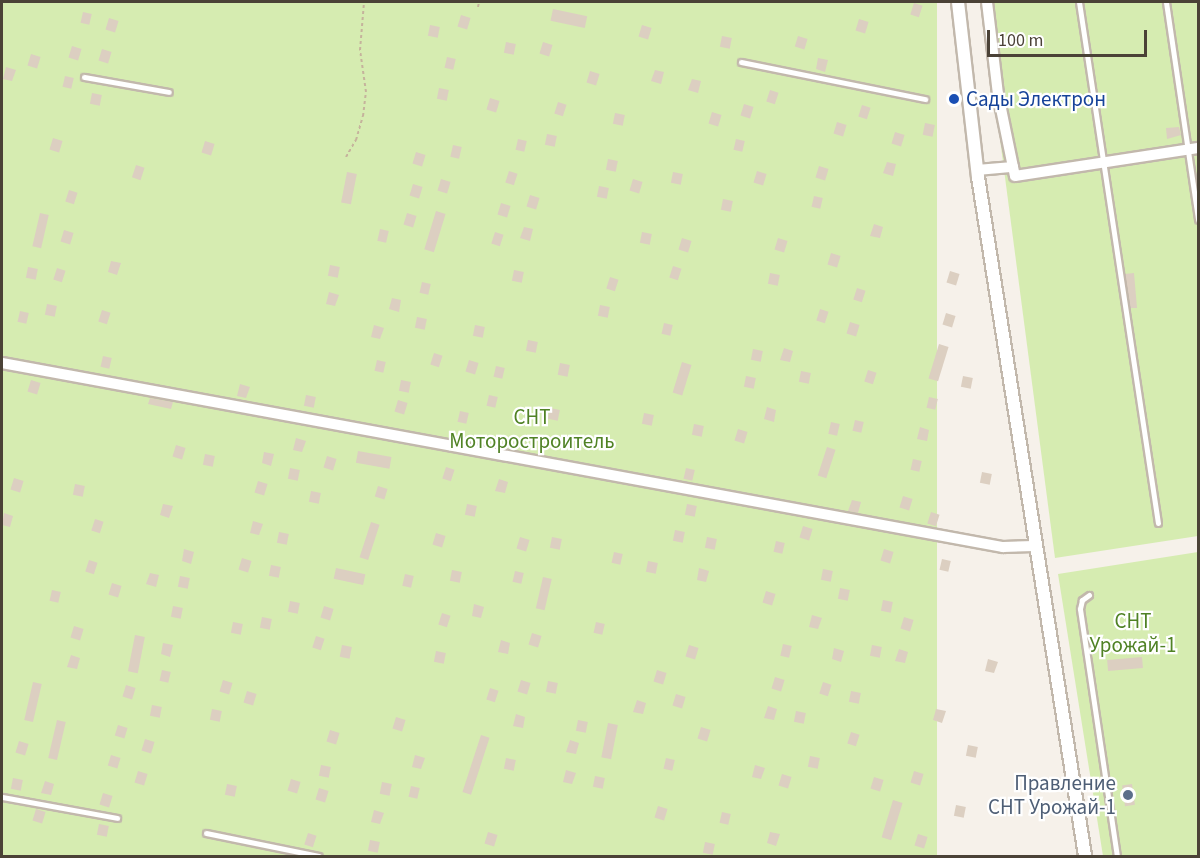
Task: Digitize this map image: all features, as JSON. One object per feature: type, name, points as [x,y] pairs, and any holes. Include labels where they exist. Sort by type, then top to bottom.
[{"type":"street","points":[[958,2],[977,170],[1034,546],[1085,856]]},
{"type":"street","points":[[987,2],[998,94],[1015,176],[1193,149]]},
{"type":"street","points":[[977,170],[1013,167]]},
{"type":"street","points":[[2,363],[1003,547],[1034,546]]},
{"type":"lane","points":[[1079,2],[1158,524]]},
{"type":"lane","points":[[1166,2],[1193,149],[1198,220]]},
{"type":"lane","points":[[741,62],[925,99]]},
{"type":"lane","points":[[84,77],[169,92]]},
{"type":"lane","points":[[1089,595],[1082,600],[1080,609],[1117,856]]},
{"type":"lane","points":[[2,797],[117,818]]},
{"type":"lane","points":[[206,833],[319,856]]},
{"type":"path","points":[[346,157],[356,140],[365,104],[365,83],[360,50],[364,2]]},
{"type":"path","points":[[478,7],[479,2]]},
{"type":"green space","name":"СНТ Моторостроитель","points":[[2,2],[937,2],[937,856],[2,856]]},
{"type":"green space","points":[[982,2],[1198,2],[1198,536],[1055,558]]},
{"type":"green space","name":"СНТ Урожай-1","points":[[1198,552],[1198,856],[1103,856],[1058,574]]},
{"type":"building","points":[[914,3],[923,6],[919,17],[910,14]]},
{"type":"building","points":[[553,9],[587,16],[585,28],[551,21]]},
{"type":"building","points":[[83,12],[92,14],[89,25],[81,23]]},
{"type":"building","points":[[461,15],[471,18],[467,29],[457,26]]},
{"type":"building","points":[[109,18],[119,21],[115,32],[105,29]]},
{"type":"building","points":[[859,19],[869,22],[865,33],[855,30]]},
{"type":"building","points":[[430,25],[440,27],[438,38],[428,36]]},
{"type":"building","points":[[642,25],[652,28],[648,39],[638,36]]},
{"type":"building","points":[[722,36],[732,38],[730,49],[720,47]]},
{"type":"building","points":[[798,36],[808,39],[804,49],[795,47]]},
{"type":"building","points":[[506,42],[516,44],[514,55],[504,53]]},
{"type":"building","points":[[543,42],[553,45],[549,56],[539,53]]},
{"type":"building","points":[[72,46],[82,49],[78,60],[68,57]]},
{"type":"building","points":[[102,49],[112,52],[108,63],[98,60]]},
{"type":"building","points":[[31,54],[41,57],[37,68],[27,65]]},
{"type":"building","points":[[447,57],[456,59],[453,70],[445,68]]},
{"type":"building","points":[[818,58],[828,60],[825,72],[816,69]]},
{"type":"building","points":[[6,67],[16,70],[12,81],[3,79]]},
{"type":"building","points":[[655,70],[664,72],[661,84],[651,81]]},
{"type":"building","points":[[590,71],[600,74],[596,85],[586,82]]},
{"type":"building","points":[[65,76],[74,78],[71,89],[63,87]]},
{"type":"building","points":[[692,79],[701,81],[698,93],[688,90]]},
{"type":"building","points":[[439,88],[449,90],[447,101],[437,99]]},
{"type":"building","points":[[770,90],[779,93],[775,104],[766,101]]},
{"type":"building","points":[[92,93],[102,95],[100,106],[90,104]]},
{"type":"building","points":[[490,98],[500,101],[496,112],[486,109]]},
{"type":"building","points":[[558,102],[567,105],[563,116],[554,113]]},
{"type":"building","points":[[744,104],[754,107],[750,118],[740,115]]},
{"type":"building","points":[[862,105],[871,108],[867,119],[858,116]]},
{"type":"building","points":[[712,112],[722,115],[718,126],[708,123]]},
{"type":"building","points":[[615,113],[625,115],[623,126],[613,124]]},
{"type":"building","points":[[837,122],[847,125],[843,136],[833,133]]},
{"type":"building","points":[[925,123],[935,125],[933,137],[923,135]]},
{"type":"building","points":[[1179,127],[1181,135],[1167,139],[1166,128]]},
{"type":"building","points":[[895,132],[905,135],[901,146],[891,143]]},
{"type":"building","points":[[547,134],[557,136],[555,147],[545,145]]},
{"type":"building","points":[[53,138],[63,141],[59,152],[49,149]]},
{"type":"building","points":[[518,139],[527,141],[524,152],[516,150]]},
{"type":"building","points":[[736,139],[745,141],[742,152],[734,150]]},
{"type":"building","points":[[205,141],[215,144],[211,155],[201,152]]},
{"type":"building","points":[[453,145],[462,147],[459,159],[450,157]]},
{"type":"building","points":[[416,152],[426,155],[422,166],[412,163]]},
{"type":"building","points":[[608,159],[618,161],[616,172],[606,170]]},
{"type":"building","points":[[887,162],[896,164],[893,176],[883,173]]},
{"type":"building","points":[[136,165],[145,168],[141,180],[132,177]]},
{"type":"building","points":[[819,166],[829,169],[825,180],[815,177]]},
{"type":"building","points":[[509,171],[518,174],[514,185],[505,182]]},
{"type":"building","points":[[757,171],[767,174],[763,185],[753,182]]},
{"type":"building","points":[[347,172],[357,174],[351,204],[341,202]]},
{"type":"building","points":[[673,172],[683,174],[681,185],[671,183]]},
{"type":"building","points":[[441,179],[451,182],[447,193],[437,190]]},
{"type":"building","points":[[633,179],[643,182],[639,193],[629,190]]},
{"type":"building","points":[[413,184],[423,187],[419,198],[409,195]]},
{"type":"building","points":[[599,186],[609,188],[607,199],[597,197]]},
{"type":"building","points":[[69,190],[78,193],[74,204],[65,201]]},
{"type":"building","points":[[530,195],[540,198],[536,209],[526,206]]},
{"type":"building","points":[[814,196],[823,198],[820,209],[812,207]]},
{"type":"building","points":[[723,199],[733,201],[731,212],[721,210]]},
{"type":"building","points":[[501,203],[511,206],[507,217],[497,214]]},
{"type":"building","points":[[436,211],[446,214],[434,252],[424,249]]},
{"type":"building","points":[[40,213],[49,215],[41,248],[32,246]]},
{"type":"building","points":[[407,213],[417,216],[413,227],[403,224]]},
{"type":"building","points":[[874,224],[883,227],[880,238],[870,236]]},
{"type":"building","points":[[524,227],[533,229],[530,241],[520,238]]},
{"type":"building","points":[[380,229],[389,231],[386,243],[377,241]]},
{"type":"building","points":[[64,230],[74,233],[70,244],[60,241]]},
{"type":"building","points":[[495,232],[504,235],[500,246],[491,243]]},
{"type":"building","points":[[642,232],[652,234],[650,245],[640,243]]},
{"type":"building","points":[[682,238],[692,241],[688,252],[678,249]]},
{"type":"building","points":[[778,238],[788,241],[784,252],[774,249]]},
{"type":"building","points":[[831,253],[841,256],[837,267],[827,264]]},
{"type":"building","points":[[111,261],[121,263],[117,275],[108,272]]},
{"type":"building","points":[[330,265],[340,267],[338,278],[328,276]]},
{"type":"building","points":[[673,266],[682,269],[678,280],[669,277]]},
{"type":"building","points":[[28,267],[38,269],[36,280],[26,278]]},
{"type":"building","points":[[57,268],[66,271],[62,282],[53,279]]},
{"type":"building","points":[[514,270],[524,272],[522,283],[512,281]]},
{"type":"building","points":[[950,271],[960,274],[956,285],[946,282]]},
{"type":"building","points":[[770,273],[780,275],[778,286],[768,284]]},
{"type":"building","points":[[1134,273],[1137,308],[1130,308],[1125,274]]},
{"type":"building","points":[[610,277],[619,280],[615,291],[606,288]]},
{"type":"building","points":[[422,282],[431,284],[428,295],[420,293]]},
{"type":"building","points":[[857,288],[866,291],[862,302],[853,299]]},
{"type":"building","points":[[329,292],[339,295],[335,306],[326,304]]},
{"type":"building","points":[[392,298],[401,300],[399,312],[389,309]]},
{"type":"building","points":[[47,304],[57,306],[55,317],[45,315]]},
{"type":"building","points":[[600,305],[610,307],[608,318],[598,316]]},
{"type":"building","points":[[820,309],[829,312],[825,323],[816,320]]},
{"type":"building","points":[[102,310],[111,313],[107,324],[98,321]]},
{"type":"building","points":[[20,311],[29,313],[26,324],[18,322]]},
{"type":"building","points":[[946,313],[956,316],[952,327],[942,324]]},
{"type":"building","points":[[417,317],[427,319],[425,330],[415,328]]},
{"type":"building","points":[[850,322],[860,325],[856,336],[846,333]]},
{"type":"building","points":[[664,323],[673,325],[670,336],[662,334]]},
{"type":"building","points":[[374,325],[384,328],[380,339],[371,337]]},
{"type":"building","points":[[475,325],[485,327],[483,338],[473,336]]},
{"type":"building","points":[[528,340],[538,342],[536,353],[526,351]]},
{"type":"building","points":[[939,344],[949,347],[938,381],[928,378]]},
{"type":"building","points":[[784,348],[793,351],[790,362],[780,360]]},
{"type":"building","points":[[753,349],[763,351],[761,362],[751,360]]},
{"type":"building","points":[[434,353],[443,356],[439,367],[430,364]]},
{"type":"building","points":[[103,356],[112,358],[109,369],[101,367]]},
{"type":"building","points":[[377,360],[386,362],[383,373],[375,371]]},
{"type":"building","points":[[469,360],[479,363],[475,374],[465,371]]},
{"type":"building","points":[[682,362],[692,365],[682,396],[673,393]]},
{"type":"building","points":[[560,363],[570,365],[568,377],[558,375]]},
{"type":"building","points":[[496,366],[505,368],[502,379],[494,377]]},
{"type":"building","points":[[868,370],[877,373],[873,384],[864,381]]},
{"type":"building","points":[[801,371],[811,373],[809,384],[799,382]]},
{"type":"building","points":[[746,376],[756,378],[754,389],[744,387]]},
{"type":"building","points":[[963,376],[973,378],[971,389],[961,387]]},
{"type":"building","points":[[31,380],[41,383],[37,394],[27,391]]},
{"type":"building","points":[[401,380],[411,382],[409,393],[399,391]]},
{"type":"building","points":[[240,384],[250,387],[246,398],[237,396]]},
{"type":"building","points":[[306,395],[316,397],[314,408],[304,406]]},
{"type":"building","points":[[489,395],[498,397],[495,408],[487,406]]},
{"type":"building","points":[[929,397],[938,399],[935,410],[927,408]]},
{"type":"building","points":[[150,398],[173,402],[171,409],[148,404]]},
{"type":"building","points":[[398,400],[408,403],[404,414],[394,411]]},
{"type":"building","points":[[767,407],[776,410],[774,422],[764,419]]},
{"type":"building","points":[[550,408],[560,410],[558,421],[548,419]]},
{"type":"building","points":[[460,411],[469,413],[466,424],[458,422]]},
{"type":"building","points":[[644,413],[654,415],[652,426],[642,424]]},
{"type":"building","points":[[855,420],[864,422],[861,433],[853,431]]},
{"type":"building","points":[[831,422],[840,424],[837,436],[828,434]]},
{"type":"building","points":[[694,424],[704,426],[702,437],[692,435]]},
{"type":"building","points":[[920,427],[929,430],[927,441],[917,439]]},
{"type":"building","points":[[738,429],[748,432],[744,443],[734,440]]},
{"type":"building","points":[[296,438],[306,441],[302,452],[293,450]]},
{"type":"building","points":[[176,445],[186,448],[182,459],[172,456]]},
{"type":"building","points":[[827,447],[836,450],[826,478],[818,476]]},
{"type":"building","points":[[358,451],[391,457],[389,469],[356,463]]},
{"type":"building","points":[[264,452],[274,454],[271,466],[262,463]]},
{"type":"building","points":[[205,454],[215,456],[213,467],[203,465]]},
{"type":"building","points":[[327,456],[337,459],[333,470],[323,467]]},
{"type":"building","points":[[913,459],[922,461],[919,472],[911,470]]},
{"type":"building","points":[[446,467],[455,470],[451,481],[442,478]]},
{"type":"building","points":[[290,468],[300,470],[298,481],[288,479]]},
{"type":"building","points":[[686,468],[695,470],[692,481],[684,479]]},
{"type":"building","points":[[982,472],[992,474],[990,485],[980,483]]},
{"type":"building","points":[[14,478],[24,481],[20,492],[10,489]]},
{"type":"building","points":[[499,479],[508,482],[505,493],[495,491]]},
{"type":"building","points":[[258,481],[268,484],[264,495],[254,492]]},
{"type":"building","points":[[75,484],[85,486],[83,497],[73,495]]},
{"type":"building","points":[[378,486],[388,489],[384,499],[375,497]]},
{"type":"building","points":[[311,491],[321,493],[319,504],[309,502]]},
{"type":"building","points":[[903,496],[913,499],[909,510],[899,507]]},
{"type":"building","points":[[852,500],[861,502],[858,513],[848,511]]},
{"type":"building","points":[[163,504],[173,506],[169,518],[160,515]]},
{"type":"building","points":[[467,504],[477,506],[475,517],[465,515]]},
{"type":"building","points":[[687,504],[697,506],[695,517],[685,515]]},
{"type":"building","points":[[931,512],[940,515],[936,526],[927,523]]},
{"type":"building","points":[[4,513],[13,516],[10,527],[2,525]]},
{"type":"building","points":[[95,519],[104,522],[100,533],[91,530]]},
{"type":"building","points":[[253,521],[263,524],[259,535],[250,533]]},
{"type":"building","points":[[371,522],[380,525],[368,560],[360,557]]},
{"type":"building","points":[[803,526],[813,529],[809,540],[799,537]]},
{"type":"building","points":[[675,530],[685,532],[683,543],[673,541]]},
{"type":"building","points":[[279,532],[289,534],[287,545],[277,543]]},
{"type":"building","points":[[436,533],[446,536],[442,547],[432,544]]},
{"type":"building","points":[[520,537],[530,540],[526,551],[516,548]]},
{"type":"building","points":[[552,537],[562,539],[560,550],[550,548]]},
{"type":"building","points":[[707,537],[717,539],[715,550],[705,548]]},
{"type":"building","points":[[776,541],[785,543],[782,554],[774,552]]},
{"type":"building","points":[[184,549],[194,552],[191,564],[182,561]]},
{"type":"building","points":[[884,549],[894,552],[890,563],[880,560]]},
{"type":"building","points":[[614,552],[623,554],[620,565],[612,563]]},
{"type":"building","points":[[242,558],[252,561],[248,572],[238,569]]},
{"type":"building","points":[[942,559],[951,561],[948,572],[940,570]]},
{"type":"building","points":[[89,560],[98,563],[94,574],[85,571]]},
{"type":"building","points":[[648,561],[658,563],[656,574],[646,572]]},
{"type":"building","points":[[271,565],[281,567],[279,578],[269,576]]},
{"type":"building","points":[[336,568],[365,574],[363,585],[334,579]]},
{"type":"building","points":[[699,568],[709,571],[706,582],[697,580]]},
{"type":"building","points":[[823,569],[833,571],[831,582],[821,580]]},
{"type":"building","points":[[452,570],[462,572],[460,583],[450,581]]},
{"type":"building","points":[[515,571],[524,573],[521,584],[513,582]]},
{"type":"building","points":[[150,573],[159,575],[156,587],[146,584]]},
{"type":"building","points":[[405,574],[414,576],[411,588],[402,586]]},
{"type":"building","points":[[180,576],[190,578],[188,589],[178,587]]},
{"type":"building","points":[[543,577],[552,579],[545,610],[536,608]]},
{"type":"building","points":[[112,583],[122,586],[118,597],[108,594]]},
{"type":"building","points":[[840,588],[850,590],[848,601],[838,599]]},
{"type":"building","points":[[52,590],[61,592],[58,603],[50,601]]},
{"type":"building","points":[[766,591],[776,594],[772,605],[762,602]]},
{"type":"building","points":[[883,600],[893,602],[891,613],[881,611]]},
{"type":"building","points":[[290,601],[300,603],[298,614],[288,612]]},
{"type":"building","points":[[474,604],[484,607],[481,618],[472,616]]},
{"type":"building","points":[[173,606],[183,608],[181,619],[171,617]]},
{"type":"building","points":[[324,606],[334,609],[330,620],[320,617]]},
{"type":"building","points":[[442,613],[451,616],[447,627],[438,624]]},
{"type":"building","points":[[812,615],[822,618],[818,629],[809,627]]},
{"type":"building","points":[[262,617],[272,619],[270,630],[260,628]]},
{"type":"building","points":[[904,617],[914,620],[910,631],[900,628]]},
{"type":"building","points":[[233,622],[243,624],[241,635],[231,633]]},
{"type":"building","points":[[596,622],[605,624],[602,635],[594,633]]},
{"type":"building","points":[[74,626],[84,629],[80,640],[70,637]]},
{"type":"building","points":[[532,633],[542,636],[538,647],[528,644]]},
{"type":"building","points":[[135,635],[145,637],[138,673],[128,671]]},
{"type":"building","points":[[316,636],[325,639],[321,650],[312,647]]},
{"type":"building","points":[[501,640],[510,643],[508,654],[498,652]]},
{"type":"building","points":[[163,643],[173,645],[170,657],[161,654]]},
{"type":"building","points":[[783,644],[792,646],[789,658],[780,656]]},
{"type":"building","points":[[342,645],[352,647],[350,659],[340,657]]},
{"type":"building","points":[[689,645],[699,648],[695,659],[685,656]]},
{"type":"building","points":[[872,645],[882,647],[880,658],[870,656]]},
{"type":"building","points":[[834,648],[844,651],[841,662],[832,659]]},
{"type":"building","points":[[899,649],[908,652],[905,663],[895,661]]},
{"type":"building","points":[[436,651],[446,653],[444,664],[434,662]]},
{"type":"building","points":[[71,655],[80,658],[77,669],[67,667]]},
{"type":"building","points":[[1142,657],[1143,668],[1108,671],[1107,660]]},
{"type":"building","points":[[988,659],[998,662],[994,673],[985,671]]},
{"type":"building","points":[[162,670],[171,672],[168,683],[160,681]]},
{"type":"building","points":[[657,670],[667,673],[663,684],[653,681]]},
{"type":"building","points":[[775,677],[785,680],[781,691],[771,688]]},
{"type":"building","points":[[223,680],[233,683],[229,694],[219,691]]},
{"type":"building","points":[[521,680],[531,683],[527,694],[517,691]]},
{"type":"building","points":[[548,681],[558,683],[556,694],[546,692]]},
{"type":"building","points":[[33,682],[42,684],[33,722],[24,720]]},
{"type":"building","points":[[823,682],[832,685],[828,696],[819,693]]},
{"type":"building","points":[[126,685],[136,688],[132,699],[122,696]]},
{"type":"building","points":[[490,688],[499,691],[495,702],[486,699]]},
{"type":"building","points":[[247,691],[257,694],[253,705],[243,702]]},
{"type":"building","points":[[851,691],[861,693],[859,704],[849,702]]},
{"type":"building","points":[[676,694],[686,697],[682,708],[672,705]]},
{"type":"building","points":[[637,700],[646,703],[643,714],[633,712]]},
{"type":"building","points":[[152,705],[162,707],[160,718],[150,716]]},
{"type":"building","points":[[768,706],[777,709],[774,720],[764,718]]},
{"type":"building","points":[[212,709],[222,711],[220,722],[210,720]]},
{"type":"building","points":[[936,709],[946,711],[942,723],[933,720]]},
{"type":"building","points":[[796,711],[806,713],[804,724],[794,722]]},
{"type":"building","points":[[516,714],[525,717],[523,728],[513,726]]},
{"type":"building","points":[[396,717],[406,720],[402,731],[392,728]]},
{"type":"building","points":[[57,720],[66,722],[57,760],[48,758]]},
{"type":"building","points":[[578,720],[588,722],[586,733],[576,731]]},
{"type":"building","points":[[608,723],[618,725],[611,759],[601,757]]},
{"type":"building","points":[[118,725],[128,728],[124,738],[115,736]]},
{"type":"building","points":[[701,727],[711,730],[707,741],[697,738]]},
{"type":"building","points":[[330,730],[340,733],[336,744],[326,741]]},
{"type":"building","points":[[851,732],[860,735],[856,746],[847,743]]},
{"type":"building","points":[[481,735],[490,738],[471,795],[462,792]]},
{"type":"building","points":[[145,739],[155,742],[151,753],[141,750]]},
{"type":"building","points":[[570,740],[579,743],[576,754],[566,752]]},
{"type":"building","points":[[19,741],[29,744],[25,755],[15,752]]},
{"type":"building","points":[[968,745],[978,747],[976,758],[966,756]]},
{"type":"building","points":[[111,755],[121,758],[117,768],[108,766]]},
{"type":"building","points":[[415,755],[425,758],[421,769],[412,767]]},
{"type":"building","points":[[810,756],[820,758],[818,769],[808,767]]},
{"type":"building","points":[[506,758],[516,760],[514,771],[504,769]]},
{"type":"building","points":[[666,758],[675,760],[672,771],[664,769]]},
{"type":"building","points":[[321,765],[331,767],[329,778],[319,776]]},
{"type":"building","points":[[755,765],[765,768],[761,779],[752,777]]},
{"type":"building","points":[[566,770],[576,773],[572,784],[563,782]]},
{"type":"building","points":[[138,771],[148,774],[144,785],[134,782]]},
{"type":"building","points":[[914,771],[924,774],[920,785],[910,782]]},
{"type":"building","points":[[782,774],[792,777],[788,788],[778,785]]},
{"type":"building","points":[[595,776],[605,778],[603,789],[593,787]]},
{"type":"building","points":[[874,777],[884,780],[880,791],[870,788]]},
{"type":"building","points":[[13,778],[23,780],[21,791],[11,789]]},
{"type":"building","points":[[291,779],[301,782],[297,793],[287,790]]},
{"type":"building","points":[[45,781],[54,784],[51,795],[41,793]]},
{"type":"building","points":[[382,782],[392,784],[390,796],[380,794]]},
{"type":"building","points":[[227,784],[237,786],[235,797],[225,795]]},
{"type":"building","points":[[1132,784],[1135,805],[1125,806],[1122,785]]},
{"type":"building","points":[[411,786],[420,788],[417,799],[409,797]]},
{"type":"building","points":[[319,788],[329,791],[325,802],[315,799]]},
{"type":"building","points":[[103,793],[113,796],[109,807],[99,804]]},
{"type":"building","points":[[893,800],[903,803],[891,840],[882,837]]},
{"type":"building","points":[[956,805],[966,807],[964,818],[954,816]]},
{"type":"building","points":[[658,806],[668,809],[664,820],[654,817]]},
{"type":"building","points":[[36,809],[46,812],[42,823],[32,820]]},
{"type":"building","points":[[374,810],[384,813],[380,824],[371,822]]},
{"type":"building","points":[[722,812],[731,814],[728,825],[720,823]]},
{"type":"building","points":[[99,824],[109,826],[107,837],[97,835]]},
{"type":"building","points":[[488,832],[498,835],[494,846],[484,843]]},
{"type":"building","points":[[770,832],[780,834],[776,846],[767,843]]},
{"type":"building","points":[[308,833],[317,836],[313,847],[304,844]]},
{"type":"building","points":[[918,834],[928,837],[924,848],[914,845]]},
{"type":"building","points":[[370,840],[380,842],[378,853],[368,851]]},
{"type":"building","points":[[705,842],[715,844],[713,855],[703,853]]},
{"type":"place","name":"Сады Электрон","points":[[954,99]]},
{"type":"place","name":"Правление СНТ Урожай-1","points":[[1128,795]]}]
